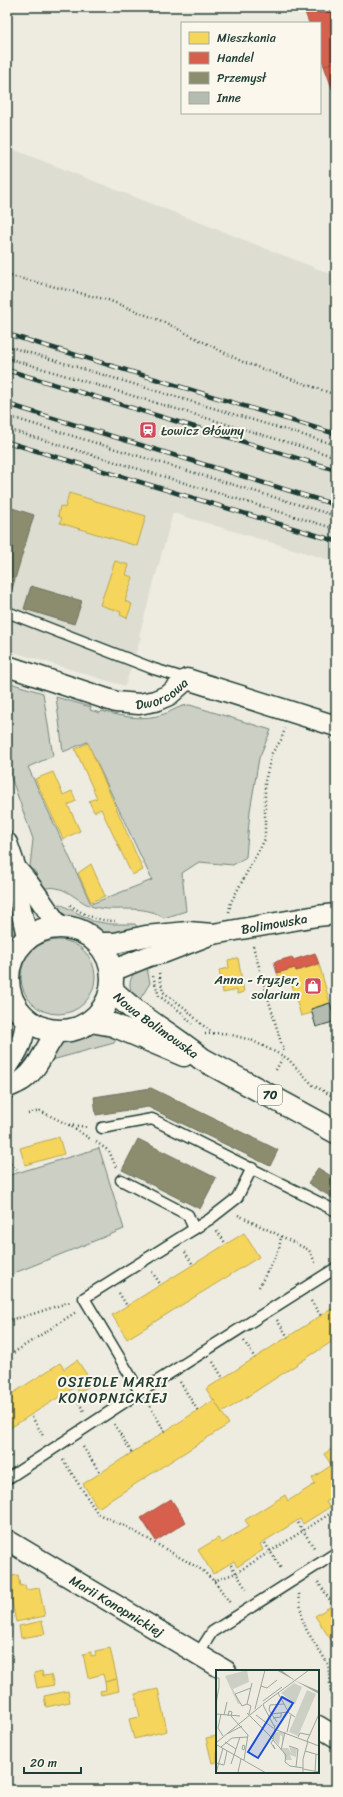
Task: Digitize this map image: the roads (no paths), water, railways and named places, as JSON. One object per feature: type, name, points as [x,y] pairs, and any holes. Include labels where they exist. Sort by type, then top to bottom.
[{"type":"main road","name":"70","points":[[59,926],[73,928],[87,933],[98,943],[105,951],[112,980],[107,1002],[91,1021],[75,1029],[58,1031],[46,1030],[26,1019],[9,998],[8,974],[9,962],[20,944],[27,937],[42,929],[59,926]]},
{"type":"main road","name":"Nowa Bolimowska","points":[[112,980],[126,1004],[184,1044],[202,1059],[311,1116],[336,1132]]},
{"type":"main road","name":"Nowa Bolimowska","points":[[91,1021],[113,1025],[178,1053],[202,1059]]},
{"type":"street","name":"Dworcowa","points":[[7,666],[116,702],[139,704],[155,701],[169,695],[187,679],[336,726]]},
{"type":"street","points":[[7,843],[27,937]]},
{"type":"street","points":[[12,870],[31,884],[44,907],[59,926]]},
{"type":"street","name":"Bolimowska","points":[[98,943],[115,943],[146,936],[188,932],[213,934],[336,914]]},
{"type":"street","name":"Bolimowska","points":[[112,980],[154,964],[213,934]]},
{"type":"street","points":[[7,1067],[19,1050],[25,1031],[26,1019]]},
{"type":"street","points":[[7,1088],[24,1080],[34,1069],[50,1041],[58,1031]]},
{"type":"street","name":"Marii Konopnickiej","points":[[7,1540],[224,1670]]},
{"type":"street","points":[[319,1727],[336,1737]]},
{"type":"lane","points":[[7,612],[154,669],[187,679]]},
{"type":"lane","points":[[102,1128],[152,1119],[336,1211]]},
{"type":"lane","points":[[140,1392],[86,1301],[194,1229],[237,1198],[252,1168]]},
{"type":"lane","points":[[121,1180],[188,1215],[194,1229]]},
{"type":"lane","points":[[7,1479],[107,1413],[174,1372],[336,1268]]},
{"type":"lane","points":[[198,1654],[212,1632],[336,1553]]},
{"type":"railway","points":[[7,334],[336,434]]},
{"type":"railway","points":[[7,370],[336,470]]},
{"type":"railway","points":[[7,404],[336,505]]},
{"type":"railway","points":[[7,442],[336,541]]},
{"type":"place","name":"Łowicz Główny","points":[[148,430]]},
{"type":"place","name":"Anna - fryzjer, solarium","points":[[313,986]]},
{"type":"district","name":"OSIEDLE MARII KONOPNICKIEJ","points":[[113,1390]]}]
